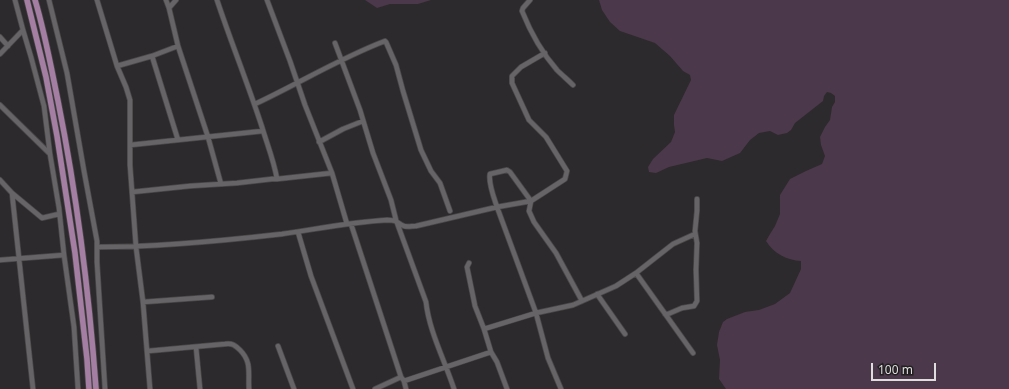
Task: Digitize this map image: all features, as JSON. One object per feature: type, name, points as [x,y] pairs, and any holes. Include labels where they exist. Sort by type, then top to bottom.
[{"type":"main road","points":[[27,0],[53,109],[75,253],[89,389]]},
{"type":"main road","points":[[35,0],[54,80],[65,136],[86,280],[96,389]]},
{"type":"street","points":[[15,0],[44,106],[59,208],[74,328],[78,389]]},
{"type":"street","points":[[50,0],[68,73],[98,247],[97,262],[105,389]]},
{"type":"street","points":[[97,0],[117,66],[130,100],[130,165],[136,247],[144,302],[150,389]]},
{"type":"street","points":[[166,0],[178,46],[208,137],[221,184]]},
{"type":"street","points":[[169,8],[176,0]]},
{"type":"street","points":[[217,0],[231,42],[255,104],[277,179]]},
{"type":"street","points":[[267,0],[298,82],[305,105],[332,173],[406,389]]},
{"type":"street","points":[[530,0],[522,11],[526,22],[557,70],[573,85]]},
{"type":"street","points":[[0,54],[23,30]]},
{"type":"street","points":[[0,37],[8,46]]},
{"type":"street","points":[[255,104],[342,60],[384,41],[387,43],[396,65],[421,150],[431,171],[440,183],[450,211]]},
{"type":"street","points":[[335,43],[391,200],[396,220],[426,302],[427,312],[436,341],[454,389]]},
{"type":"street","points":[[117,66],[152,56],[178,46]]},
{"type":"street","points":[[98,247],[136,247],[260,236],[388,220],[396,220],[404,227],[416,226],[531,200],[565,179],[567,171],[546,137],[529,120],[512,83],[512,76],[521,67],[545,53]]},
{"type":"street","points":[[152,56],[178,140]]},
{"type":"street","points":[[0,105],[50,154]]},
{"type":"street","points":[[319,142],[363,121]]},
{"type":"street","points":[[130,145],[263,131]]},
{"type":"street","points":[[561,389],[548,358],[536,313],[497,207],[492,189],[491,174],[508,170],[531,200],[529,211],[534,222],[556,253],[582,301]]},
{"type":"street","points":[[132,192],[252,182],[332,173]]},
{"type":"street","points":[[0,180],[12,193],[42,218],[59,214]]},
{"type":"street","points":[[12,193],[33,389]]},
{"type":"street","points":[[665,314],[682,308],[694,306],[698,301],[696,270],[697,243],[695,234],[697,200]]},
{"type":"street","points":[[298,232],[311,276],[352,389]]},
{"type":"street","points":[[484,329],[536,313],[574,305],[616,286],[636,273],[673,244],[695,234]]},
{"type":"street","points":[[0,260],[64,255]]},
{"type":"street","points":[[469,263],[467,267],[476,306],[491,352],[497,362],[507,389]]},
{"type":"street","points":[[636,273],[693,353]]},
{"type":"street","points":[[68,286],[78,284]]},
{"type":"street","points":[[597,294],[624,334]]},
{"type":"street","points":[[144,302],[212,297]]},
{"type":"street","points":[[148,351],[230,344],[237,347],[245,355],[248,361],[249,389]]},
{"type":"street","points":[[278,346],[294,389]]},
{"type":"street","points":[[196,347],[200,389]]},
{"type":"street","points":[[374,389],[491,352]]},
{"type":"shaded area","points":[[365,0],[431,0],[418,4],[390,4],[377,8]]},
{"type":"shaded area","points":[[599,0],[1009,0],[1009,389],[726,389],[719,379],[720,360],[717,345],[719,332],[723,322],[745,312],[759,310],[775,304],[790,293],[801,269],[801,261],[781,256],[769,246],[766,241],[780,214],[780,195],[790,179],[822,164],[825,156],[820,137],[830,120],[832,107],[835,102],[835,96],[827,92],[823,101],[795,123],[791,130],[787,133],[778,135],[770,131],[759,133],[750,140],[740,153],[722,161],[707,158],[669,167],[656,173],[649,172],[648,167],[653,159],[671,142],[675,132],[674,115],[691,80],[690,75],[683,71],[670,56],[655,43],[620,31],[610,22],[602,10]]}]
